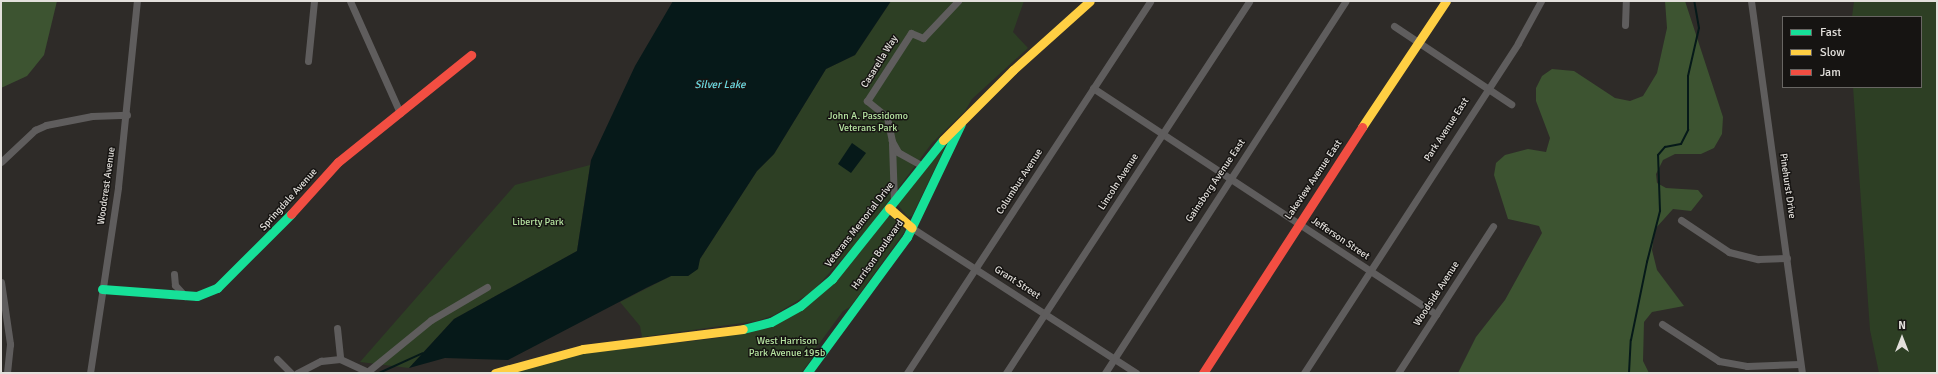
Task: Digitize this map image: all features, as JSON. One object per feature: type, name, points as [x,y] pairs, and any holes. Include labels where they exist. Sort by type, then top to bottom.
[{"type":"main road","name":"Veterans Memorial Drive","points":[[494,373],[583,349],[713,335],[771,322],[800,306],[832,280],[921,165],[963,120],[1013,70],[1090,1]]},
{"type":"main road","name":"Lakeview Avenue East","points":[[1203,373],[1298,223],[1446,1]]},
{"type":"main road","name":"Springdale Avenue","points":[[102,289],[197,296],[217,288],[272,236],[338,162],[471,54]]},
{"type":"main road","name":"Harrison Boulevard","points":[[807,373],[912,228],[963,120]]},
{"type":"main road","name":"Grant Street","points":[[892,204],[912,228]]},
{"type":"street","name":"Woodcrest Avenue","points":[[90,373],[127,115],[137,1]]},
{"type":"street","points":[[308,61],[314,1]]},
{"type":"street","points":[[350,1],[400,113]]},
{"type":"street","name":"Casarella Way","points":[[921,165],[903,157],[892,142],[887,117],[867,101],[911,33],[923,38],[958,1]]},
{"type":"street","name":"Columbus Avenue","points":[[907,373],[1150,1]]},
{"type":"street","name":"Lincoln Avenue","points":[[1006,373],[1249,1]]},
{"type":"street","name":"Gainsborg Avenue East","points":[[1105,373],[1346,1]]},
{"type":"street","name":"Park Avenue East","points":[[1304,373],[1487,88],[1541,1]]},
{"type":"street","points":[[1625,25],[1626,1]]},
{"type":"street","name":"Pinehurst Drive","points":[[1751,1],[1802,373]]},
{"type":"street","points":[[1394,26],[1511,104]]},
{"type":"street","name":"Jefferson Street","points":[[1093,88],[1162,135],[1436,314]]},
{"type":"street","points":[[1,162],[35,130],[46,125],[92,116],[127,115]]},
{"type":"street","points":[[892,142],[892,204]]},
{"type":"street","points":[[1681,220],[1729,252],[1758,259],[1787,258]]},
{"type":"street","name":"Woodside Avenue","points":[[1398,373],[1493,226]]},
{"type":"street","name":"Grant Street","points":[[912,228],[1136,373]]},
{"type":"street","points":[[174,274],[175,285],[185,296]]},
{"type":"street","points":[[1,282],[10,344],[7,373]]},
{"type":"street","points":[[297,373],[321,361],[340,359],[366,372],[431,320],[487,287]]},
{"type":"street","points":[[1662,324],[1719,361],[1747,366],[1800,364]]},
{"type":"street","points":[[337,328],[340,359]]},
{"type":"street","points":[[277,359],[291,373]]},
{"type":"green space","points":[[1,1],[57,1],[44,55],[27,76],[1,88]]},
{"type":"green space","name":"John A. Passidomo Veterans Park","points":[[891,1],[1024,1],[1013,32],[1028,48],[972,99],[965,111],[932,143],[861,238],[812,292],[774,315],[757,321],[642,337],[640,326],[620,302],[671,276],[688,276],[697,269],[700,259],[757,171],[774,154],[826,69],[855,55]]},
{"type":"green space","points":[[1665,1],[1685,1],[1723,117],[1722,134],[1714,148],[1701,154],[1675,154],[1663,160],[1656,174],[1657,183],[1666,188],[1698,190],[1703,196],[1691,211],[1673,209],[1655,229],[1652,250],[1657,270],[1684,306],[1652,312],[1644,322],[1643,361],[1649,373],[1458,373],[1476,337],[1505,300],[1542,233],[1539,226],[1508,219],[1494,175],[1496,163],[1505,155],[1528,149],[1546,152],[1550,138],[1536,101],[1536,88],[1542,76],[1552,69],[1574,71],[1615,98],[1630,101],[1643,96],[1657,73],[1667,28]]},
{"type":"green space","points":[[1854,1],[1937,1],[1937,373],[1879,373],[1870,330],[1853,88],[1922,88],[1922,16],[1852,16]]},
{"type":"green space","points":[[947,143],[912,216],[908,217],[897,204]]},
{"type":"green space","name":"Liberty Park","points":[[590,165],[577,251],[454,319],[409,368],[360,362],[515,185]]},
{"type":"green space","name":"West Harrison Park Avenue 195b","points":[[887,217],[894,217],[905,231],[850,307],[843,311],[816,348],[816,353],[801,373],[505,373],[578,354],[718,338],[797,312],[837,280]]},
{"type":"water","name":"Silver Lake","points":[[673,1],[891,1],[855,55],[826,69],[774,154],[757,171],[700,259],[698,269],[688,276],[671,276],[508,360],[445,358],[409,368],[454,319],[577,251],[591,160],[635,66]]},
{"type":"water","points":[[852,143],[866,153],[851,173],[838,164]]},
{"type":"waterway","points":[[1629,373],[1631,340],[1647,262],[1660,211],[1658,155],[1665,147],[1681,144],[1688,130],[1688,76],[1699,28],[1694,1]]},
{"type":"waterway","points":[[379,373],[423,353]]},
{"type":"traffic: fast","points":[[807,373],[907,237],[961,124]]},
{"type":"traffic: fast","points":[[743,329],[771,322],[800,306],[832,279],[943,140]]},
{"type":"traffic: fast","points":[[102,289],[197,296],[217,288],[291,214]]},
{"type":"traffic: slow","points":[[943,140],[1013,70],[1090,1]]},
{"type":"traffic: slow","points":[[1362,127],[1446,1]]},
{"type":"traffic: slow","points":[[889,208],[912,228]]},
{"type":"traffic: slow","points":[[495,373],[583,349],[743,329]]},
{"type":"traffic: jam","points":[[291,214],[338,162],[471,55]]},
{"type":"traffic: jam","points":[[1203,373],[1362,127]]}]
